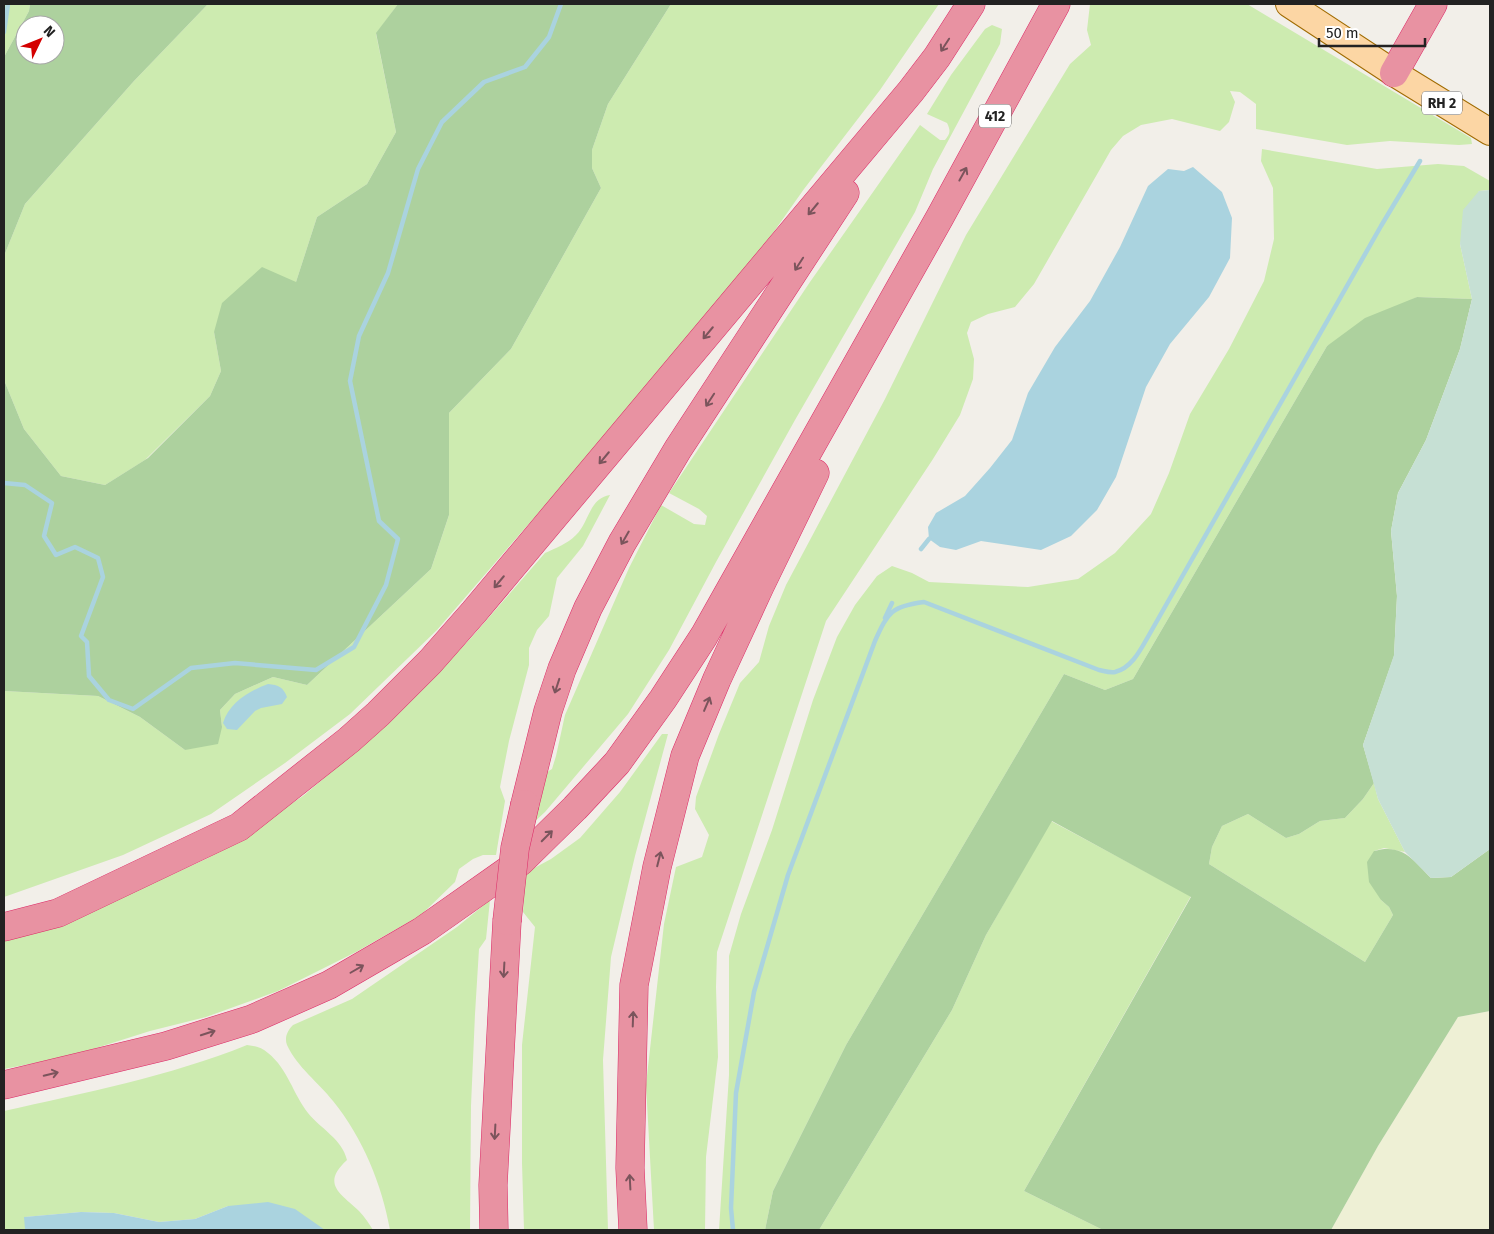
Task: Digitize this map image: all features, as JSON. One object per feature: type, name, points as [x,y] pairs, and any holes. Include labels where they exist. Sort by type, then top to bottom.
[{"type":"highway","points":[[494,1230],[493,1185],[507,921],[516,848],[524,804],[548,711],[562,668],[588,608],[622,543],[678,449],[912,91],[972,4]]},
{"type":"highway","name":"412","points":[[940,217],[1056,4]]},
{"type":"highway","points":[[1394,73],[1433,4]]},
{"type":"highway","points":[[4,927],[58,913],[239,827],[349,740],[378,714],[430,662],[474,612],[912,91]]},
{"type":"highway","points":[[4,1085],[166,1046],[252,1019],[329,985],[422,931],[520,862],[617,763],[663,699],[704,636],[940,217]]},
{"type":"highway","points":[[633,1230],[630,1168],[634,985],[656,867],[685,756],[717,679],[760,586],[940,217]]},
{"type":"main road","name":"RH 2","points":[[1289,4],[1394,73],[1490,132]]},
{"type":"green space","points":[[4,4],[30,4],[27,15],[15,15],[15,37],[4,57]]},
{"type":"green space","points":[[30,4],[208,4],[134,81],[25,204],[4,256],[4,57],[15,37],[15,65],[65,65],[65,15],[27,15]]},
{"type":"green space","points":[[208,4],[398,4],[376,34],[396,132],[367,184],[317,217],[296,282],[214,332],[221,371],[210,396],[145,460],[105,485],[61,476],[24,429],[4,380],[4,256],[25,204],[134,81]]},
{"type":"green space","points":[[398,4],[671,4],[608,104],[592,150],[592,168],[601,188],[511,349],[449,413],[449,515],[431,569],[307,685],[273,677],[235,694],[220,710],[222,727],[218,744],[185,750],[140,717],[98,696],[4,691],[4,380],[24,429],[61,476],[105,485],[148,458],[210,396],[221,371],[214,332],[222,303],[262,267],[296,282],[317,217],[367,184],[396,132],[376,33]]},
{"type":"green space","points":[[671,4],[939,4],[880,90],[804,189],[751,264],[641,398],[437,630],[350,714],[285,763],[211,814],[123,855],[4,897],[4,691],[98,696],[140,717],[185,750],[222,727],[220,710],[235,694],[273,677],[307,685],[431,569],[449,515],[449,413],[511,349],[601,188],[592,168],[592,150],[608,104]]},
{"type":"green space","points":[[1090,4],[1247,4],[1471,138],[1472,144],[1390,141],[1347,145],[1256,129],[1256,104],[1240,92],[1230,91],[1235,102],[1229,122],[1220,131],[1172,119],[1141,125],[1123,136],[1111,150],[1034,284],[1015,307],[988,314],[971,322],[967,333],[974,359],[973,379],[960,415],[826,621],[717,952],[718,1057],[706,1157],[705,1230],[654,1230],[646,1085],[664,924],[676,867],[702,857],[709,835],[695,809],[696,797],[740,683],[759,662],[769,626],[786,585],[885,399],[966,235],[1070,64],[1091,45],[1087,30]]},
{"type":"green space","points":[[992,25],[1002,29],[1000,44],[933,169],[915,212],[795,420],[669,650],[628,714],[545,812],[532,824],[542,775],[552,769],[565,715],[629,568],[661,505],[694,524],[705,525],[707,516],[699,509],[669,493],[810,282],[920,125],[940,140],[947,138],[949,130],[947,123],[927,114],[951,75],[985,29]]},
{"type":"green space","points":[[1262,149],[1377,169],[1438,164],[1464,166],[1490,181],[1490,190],[1479,191],[1460,244],[1472,299],[1417,297],[1327,346],[1133,679],[1105,690],[1064,674],[846,1045],[773,1191],[765,1230],[719,1230],[729,1075],[729,956],[741,914],[772,830],[813,700],[837,637],[855,605],[877,576],[892,566],[912,573],[929,582],[1028,587],[1078,579],[1115,553],[1151,514],[1169,473],[1190,414],[1229,349],[1264,281],[1274,239],[1273,188],[1261,161]]},
{"type":"green space","points":[[1490,190],[1490,849],[1451,877],[1431,878],[1405,852],[1378,799],[1363,745],[1394,655],[1397,596],[1391,531],[1398,493],[1426,440],[1460,349],[1472,299],[1460,244],[1463,210],[1479,191]]},
{"type":"green space","points":[[1417,297],[1472,299],[1460,349],[1426,440],[1398,493],[1391,531],[1397,596],[1394,656],[1363,745],[1374,783],[1363,799],[1345,818],[1320,821],[1299,834],[1286,838],[1248,814],[1222,826],[1212,847],[1209,864],[1365,962],[1393,915],[1369,882],[1367,862],[1374,851],[1393,849],[1400,851],[1413,859],[1431,878],[1451,877],[1490,849],[1490,1011],[1458,1017],[1378,1146],[1331,1230],[1103,1230],[1024,1191],[1191,897],[1052,821],[986,935],[952,1010],[819,1230],[765,1230],[773,1191],[846,1045],[1064,674],[1105,690],[1133,679],[1327,346],[1365,318]]},
{"type":"green space","points":[[610,495],[583,546],[557,578],[549,616],[537,630],[529,648],[529,665],[509,741],[500,787],[505,801],[496,855],[483,855],[473,859],[459,869],[455,882],[421,915],[356,952],[278,991],[206,1017],[150,1031],[71,1056],[4,1069],[4,940],[90,912],[208,858],[303,796],[388,724],[470,639],[545,553],[573,538],[580,530],[593,506],[603,497]]},
{"type":"green space","points":[[662,734],[668,734],[635,856],[611,957],[603,1060],[608,1230],[524,1230],[522,1045],[535,927],[523,912],[525,873],[551,859],[580,838],[620,792]]},
{"type":"green space","points":[[1374,783],[1378,799],[1405,852],[1384,848],[1374,851],[1381,900],[1389,907],[1393,915],[1365,962],[1209,864],[1212,847],[1222,826],[1248,814],[1286,838],[1299,834],[1320,821],[1345,818],[1363,799]]},
{"type":"green space","points":[[1051,821],[1191,896],[1024,1191],[1103,1230],[819,1230],[952,1010],[986,935]]},
{"type":"green space","points":[[490,900],[486,939],[479,949],[475,1014],[471,1106],[470,1230],[390,1230],[382,1196],[362,1146],[344,1115],[291,1053],[286,1042],[287,1034],[293,1025],[352,999],[457,927]]},
{"type":"green space","points":[[1490,1011],[1490,1230],[1331,1230],[1378,1146],[1458,1017]]},
{"type":"green space","points":[[247,1045],[263,1049],[275,1059],[308,1113],[341,1146],[347,1160],[339,1168],[335,1176],[336,1188],[361,1213],[373,1230],[325,1230],[228,1206],[195,1219],[159,1222],[114,1213],[81,1212],[25,1217],[25,1229],[28,1230],[4,1230],[4,1111],[158,1075]]},
{"type":"water","points":[[1193,167],[1222,192],[1232,218],[1230,258],[1209,297],[1170,344],[1146,387],[1116,477],[1097,510],[1071,536],[1041,550],[981,541],[956,550],[940,547],[929,539],[928,527],[936,513],[965,496],[1012,440],[1028,393],[1055,347],[1090,301],[1120,247],[1148,186],[1168,169],[1184,171]]},
{"type":"water","points":[[268,684],[278,686],[284,691],[287,697],[282,704],[255,711],[237,730],[227,729],[223,723],[230,709],[247,694]]},
{"type":"water","points":[[268,1202],[295,1209],[325,1230],[25,1229],[24,1217],[81,1212],[114,1213],[159,1222],[195,1219],[228,1206]]},
{"type":"waterway","points":[[4,32],[8,4]]},
{"type":"waterway","points":[[4,483],[25,485],[52,503],[44,536],[56,555],[75,547],[98,558],[103,577],[81,636],[87,642],[89,676],[109,700],[133,709],[191,668],[235,663],[316,670],[354,647],[386,585],[398,539],[379,521],[350,381],[359,336],[388,273],[418,169],[442,122],[484,82],[525,67],[549,37],[561,4]]},
{"type":"waterway","points":[[733,1230],[731,1208],[736,1093],[754,992],[788,875],[875,641],[884,623],[892,612],[898,608],[924,602],[1099,670],[1115,672],[1131,662],[1143,646],[1381,226],[1420,161]]},
{"type":"waterway","points":[[921,549],[929,539]]},
{"type":"waterway","points":[[885,618],[892,603]]}]
